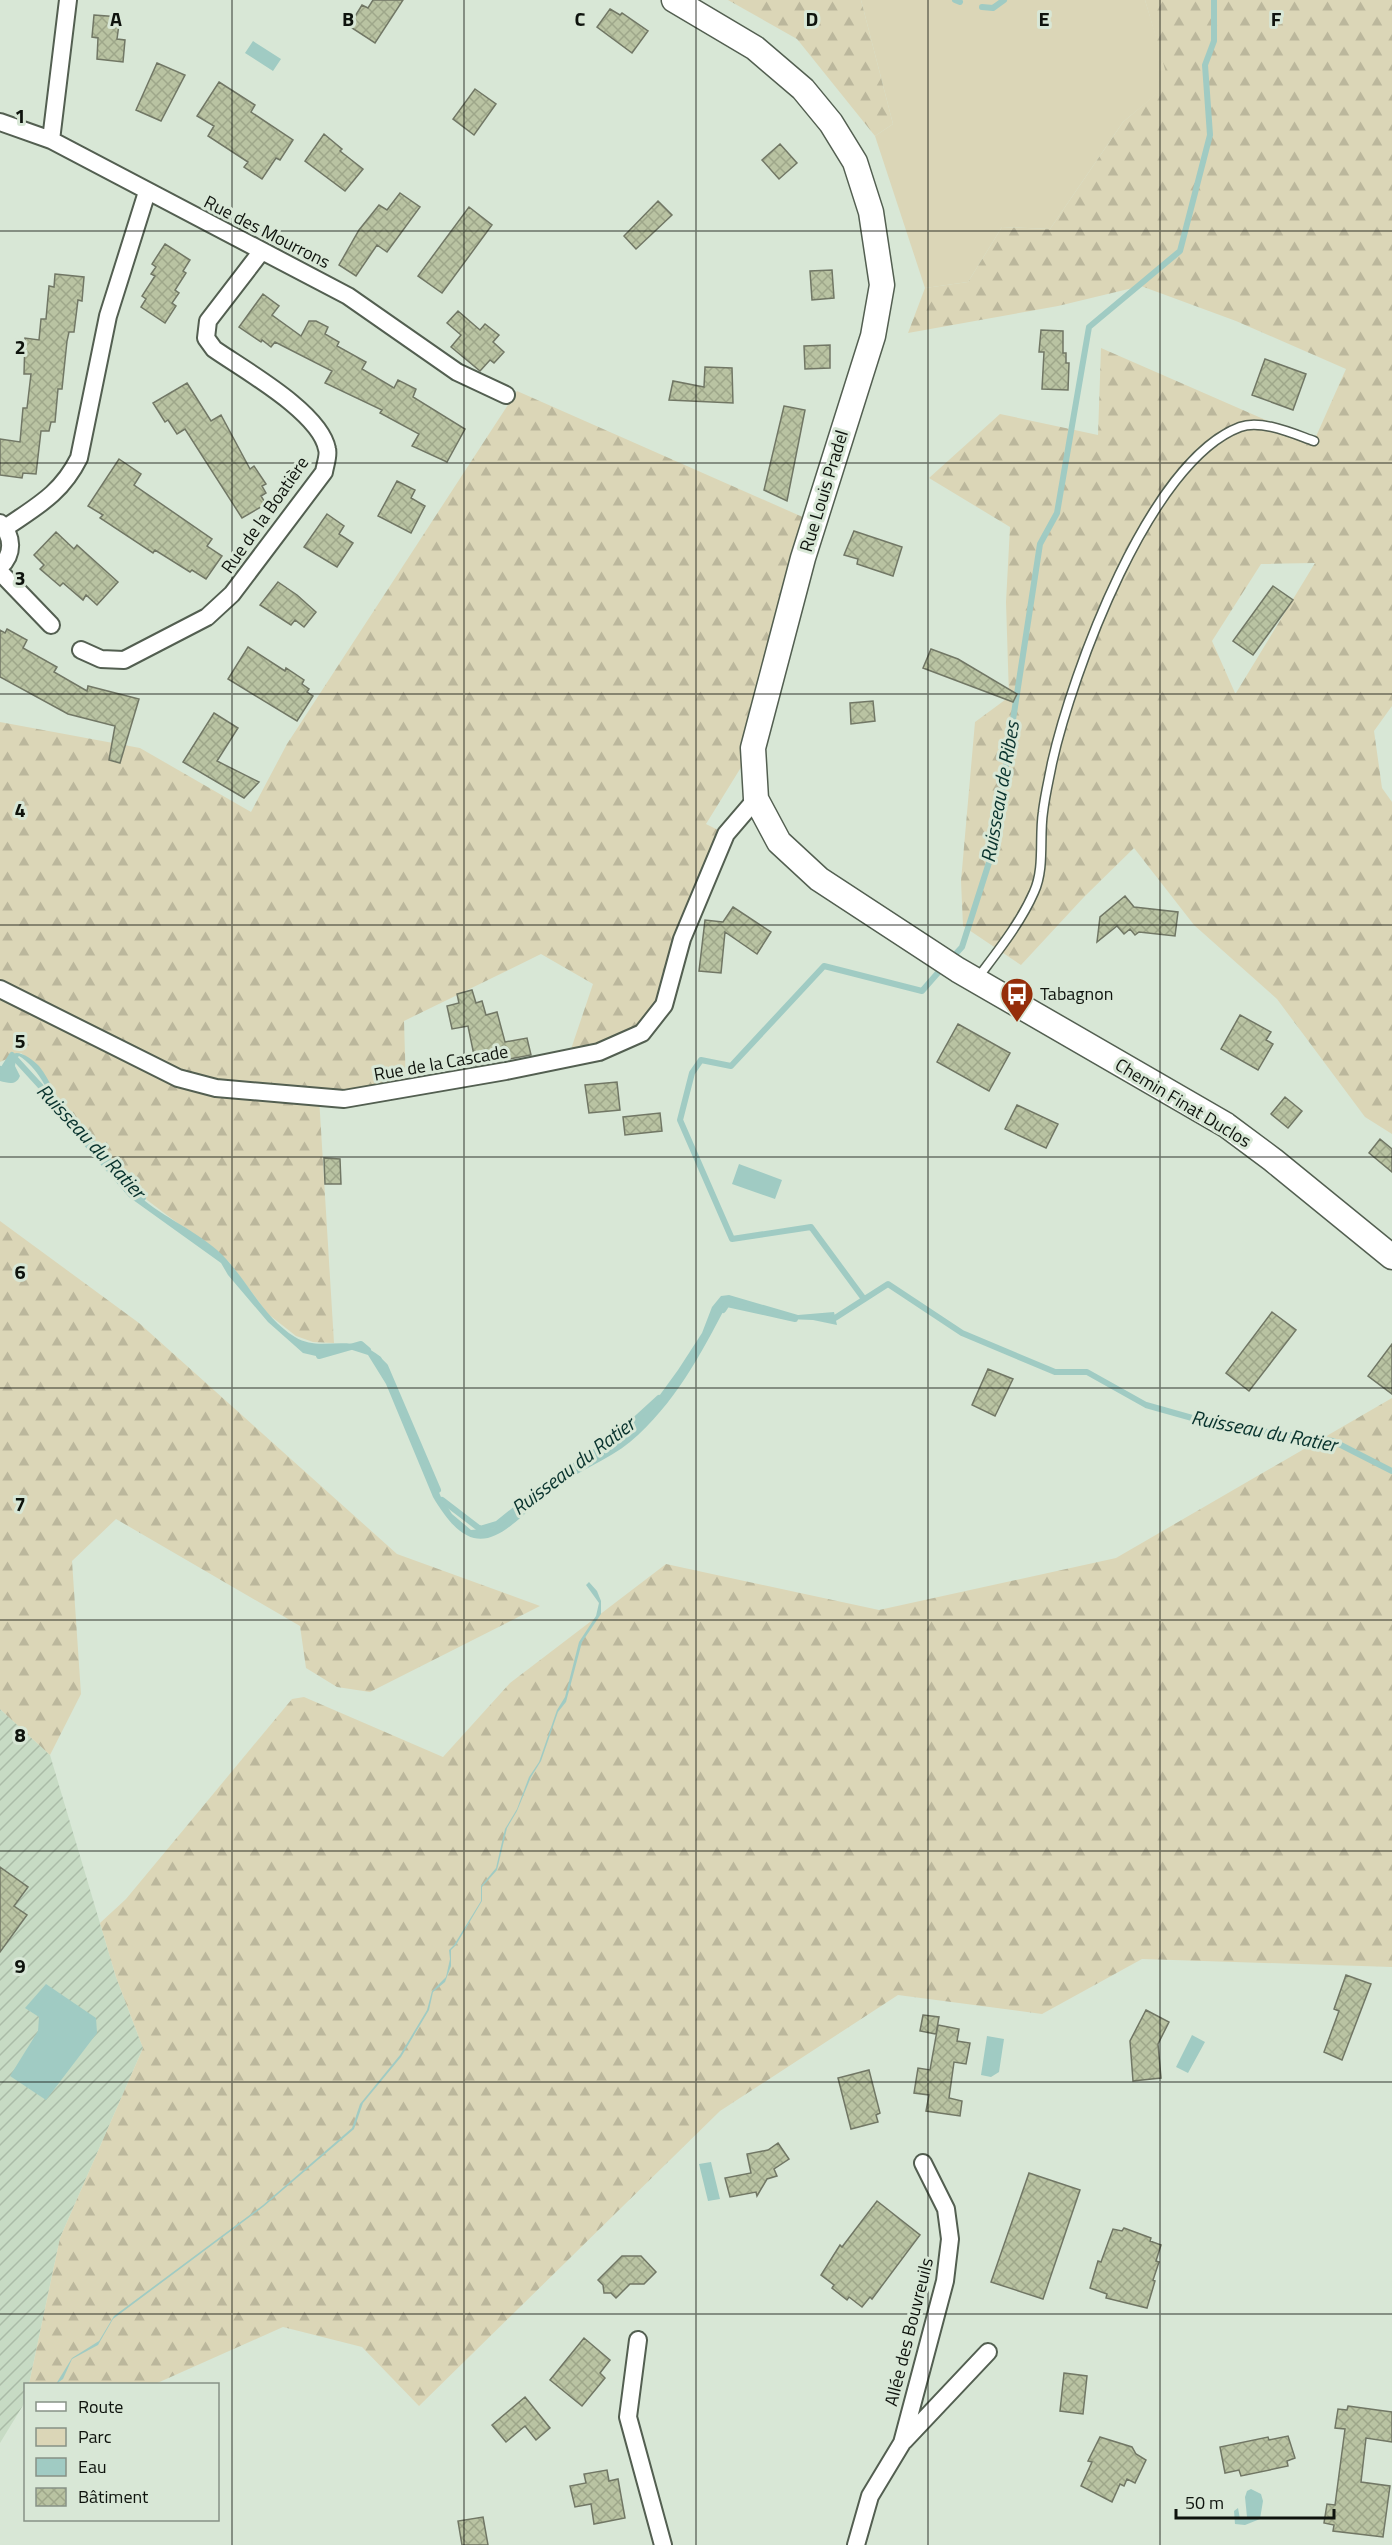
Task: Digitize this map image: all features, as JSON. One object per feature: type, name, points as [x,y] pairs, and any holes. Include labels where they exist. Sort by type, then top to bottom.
[{"type":"main road","name":"Rue Louis Pradel","points":[[674,0],[755,48],[803,89],[831,123],[859,172],[871,212],[882,285],[873,336],[803,558],[753,748],[756,799],[779,842],[819,879],[967,976]]},
{"type":"main road","name":"Chemin Finat Duclos","points":[[967,976],[1226,1125],[1273,1160],[1392,1257]]},
{"type":"street","points":[[51,140],[68,0]]},
{"type":"street","name":"Rue des Mourrons","points":[[0,122],[51,140],[348,296],[457,372],[506,395]]},
{"type":"street","points":[[0,567],[9,555],[11,546],[3,525],[54,493],[69,478],[79,458],[108,316],[147,192]]},
{"type":"street","name":"Rue de la Boatière","points":[[81,650],[101,659],[124,660],[207,617],[232,594],[324,472],[328,451],[320,431],[303,411],[214,349],[206,338],[208,321],[261,252]]},
{"type":"street","points":[[0,572],[51,625]]},
{"type":"street","name":"Rue de la Cascade","points":[[0,989],[178,1078],[216,1088],[344,1099],[506,1071],[599,1052],[642,1033],[664,1005],[682,939],[726,834],[756,799]]},
{"type":"street","name":"Allée des Bouvreuils","points":[[902,2443],[945,2281],[950,2240],[946,2209],[923,2163]]},
{"type":"street","points":[[638,2340],[628,2418],[663,2545]]},
{"type":"street","name":"Allée des Bouvreuils","points":[[856,2545],[870,2496],[902,2443],[988,2352]]},
{"type":"lane","points":[[967,976],[1014,928],[1035,891],[1041,860],[1042,812],[1053,760],[1067,713],[1108,598],[1153,514],[1186,467],[1212,442],[1241,426],[1274,426],[1314,441]]},
{"type":"shaded area","points":[[0,1709],[50,1755],[116,1977],[143,2048],[60,2238],[29,2383],[24,2383],[24,2404],[0,2443]]},
{"type":"green space","points":[[728,0],[861,0],[893,124],[875,136],[797,39]]},
{"type":"green space","points":[[861,0],[1145,0],[1170,83],[1123,122],[1050,229],[1002,227],[968,282],[925,288],[875,136],[893,124]]},
{"type":"green space","points":[[1145,0],[1392,0],[1392,706],[1374,731],[1382,788],[1392,802],[1392,1134],[1365,1117],[1277,999],[1194,925],[1134,848],[1084,897],[1021,965],[963,926],[961,881],[975,722],[1009,697],[1006,602],[1010,527],[929,478],[1000,414],[1098,435],[1101,348],[1314,441],[1346,369],[1236,321],[1141,286],[1058,306],[908,333],[925,288],[968,282],[1002,227],[1050,229],[1123,122],[1169,83]],"holes":[[[1315,563],[1236,693],[1212,641],[1261,564]]]},
{"type":"green space","points":[[517,391],[814,522],[753,748],[706,824],[726,834],[664,1005],[642,1033],[568,1058],[593,984],[541,954],[404,1021],[406,1088],[319,1097],[334,1343],[313,1342],[296,1336],[268,1314],[229,1262],[147,1200],[76,1127],[39,1067],[21,1053],[0,1062],[0,722],[140,748],[251,812],[287,744]]},
{"type":"green space","points":[[0,1221],[139,1323],[397,1554],[540,1606],[370,1692],[337,1687],[306,1668],[300,1626],[116,1519],[72,1561],[81,1694],[50,1755],[0,1709]]},
{"type":"green space","points":[[1392,1398],[1392,1967],[1142,1959],[1042,2014],[898,1995],[720,2111],[419,2406],[362,2347],[283,2327],[157,2383],[29,2383],[60,2238],[143,2048],[116,1977],[100,1923],[126,1899],[292,1699],[304,1697],[443,1757],[510,1683],[666,1564],[879,1610],[1116,1558]]},
{"type":"water","points":[[253,41],[281,59],[273,71],[245,53]]},
{"type":"water","points":[[16,1053],[31,1059],[39,1066],[69,1117],[135,1192],[154,1208],[217,1250],[283,1328],[305,1342],[358,1345],[381,1357],[441,1497],[452,1514],[471,1530],[494,1528],[577,1460],[602,1448],[633,1426],[654,1403],[678,1370],[702,1333],[712,1307],[721,1296],[729,1295],[798,1315],[834,1312],[837,1325],[813,1320],[787,1319],[727,1304],[685,1378],[646,1427],[630,1442],[565,1482],[508,1528],[494,1536],[480,1539],[465,1534],[450,1521],[433,1497],[386,1384],[368,1355],[343,1347],[316,1356],[303,1353],[268,1322],[228,1275],[221,1263],[129,1197],[54,1111],[42,1080],[25,1060],[19,1056],[16,1059],[15,1066],[20,1076],[16,1081],[12,1083],[0,1081],[0,1070],[6,1069],[12,1055]]},
{"type":"water","points":[[739,1164],[782,1180],[775,1199],[732,1184]]},
{"type":"water","points":[[589,1582],[597,1591],[601,1601],[601,1614],[582,1642],[566,1702],[558,1712],[541,1761],[531,1777],[517,1811],[507,1828],[497,1870],[482,1887],[482,1901],[451,1950],[451,1966],[445,1982],[433,1992],[429,2010],[401,2057],[363,2103],[354,2129],[263,2207],[113,2319],[98,2345],[72,2359],[63,2379],[57,2383],[72,2358],[99,2341],[114,2316],[263,2205],[352,2128],[360,2104],[400,2055],[427,2010],[432,1991],[446,1977],[450,1959],[449,1950],[481,1901],[481,1886],[496,1868],[505,1829],[517,1809],[529,1777],[539,1762],[557,1710],[565,1697],[579,1642],[596,1616],[599,1603],[586,1585]]},
{"type":"water","points":[[46,1984],[96,2018],[97,2033],[46,2100],[10,2076],[38,2031],[39,2017],[25,2008]]},
{"type":"water","points":[[1192,2035],[1205,2042],[1188,2073],[1176,2067]]},
{"type":"water","points":[[987,2036],[1004,2039],[999,2072],[991,2077],[981,2075]]},
{"type":"water","points":[[711,2162],[720,2199],[708,2201],[699,2164]]},
{"type":"water","points":[[1251,2489],[1261,2494],[1263,2501],[1260,2519],[1245,2525],[1235,2524],[1234,2511],[1238,2508],[1240,2519],[1247,2517],[1245,2497],[1247,2491]]},
{"type":"building","points":[[373,0],[403,0],[375,43],[349,26],[362,5],[368,8]]},
{"type":"building","points":[[610,9],[620,15],[622,13],[648,31],[632,53],[597,27]]},
{"type":"building","points":[[94,15],[120,17],[117,39],[125,40],[123,62],[97,59],[98,38],[92,37]]},
{"type":"building","points":[[157,63],[185,75],[161,121],[136,110]]},
{"type":"building","points":[[219,82],[255,105],[251,112],[293,140],[280,160],[276,158],[262,179],[244,167],[248,162],[208,136],[214,126],[197,116]]},
{"type":"building","points":[[475,89],[496,104],[474,135],[453,119]]},
{"type":"building","points":[[324,134],[342,149],[340,151],[363,169],[345,191],[305,161]]},
{"type":"building","points":[[780,144],[797,163],[779,179],[762,160]]},
{"type":"building","points":[[400,193],[420,207],[387,252],[377,245],[356,276],[339,265],[359,230],[379,205],[387,210]]},
{"type":"building","points":[[658,201],[672,215],[636,249],[624,236]]},
{"type":"building","points":[[469,207],[492,225],[442,293],[418,276]]},
{"type":"building","points":[[165,244],[190,260],[183,271],[186,273],[175,290],[179,293],[172,303],[176,306],[165,323],[141,307],[146,299],[142,296],[155,276],[151,274],[156,267],[152,264]]},
{"type":"building","points":[[832,270],[834,298],[812,300],[810,271]]},
{"type":"building","points":[[55,274],[84,277],[82,301],[78,300],[74,332],[69,332],[67,341],[62,389],[58,389],[55,422],[51,422],[49,431],[41,431],[36,474],[23,473],[22,478],[0,475],[0,439],[20,442],[23,408],[27,408],[31,374],[24,374],[25,338],[39,340],[41,319],[46,319],[49,286],[54,287]]},
{"type":"building","points":[[263,294],[279,306],[272,315],[301,336],[309,321],[316,321],[328,327],[325,334],[339,342],[337,346],[366,362],[362,369],[394,388],[398,380],[416,389],[413,397],[465,429],[447,462],[412,446],[419,434],[380,413],[382,410],[325,383],[332,371],[275,342],[271,347],[239,327]]},
{"type":"building","points":[[458,311],[480,330],[485,324],[499,335],[493,342],[504,352],[494,363],[490,360],[480,371],[451,347],[461,335],[447,323]]},
{"type":"building","points":[[1041,330],[1063,331],[1063,353],[1066,353],[1066,363],[1069,363],[1068,390],[1042,389],[1044,352],[1039,352]]},
{"type":"building","points":[[830,345],[830,368],[805,369],[804,346]]},
{"type":"building","points":[[1265,359],[1306,374],[1293,410],[1252,395]]},
{"type":"building","points":[[705,367],[732,368],[733,403],[669,400],[673,381],[704,387]]},
{"type":"building","points":[[187,383],[211,421],[221,415],[250,469],[254,466],[266,484],[262,486],[266,493],[261,496],[266,504],[242,518],[185,429],[177,434],[168,420],[165,422],[153,403]]},
{"type":"building","points":[[784,406],[805,410],[787,501],[764,490]]},
{"type":"building","points":[[119,459],[141,474],[134,485],[212,539],[207,546],[222,556],[206,579],[192,570],[190,572],[155,550],[153,553],[100,518],[103,515],[88,506]]},
{"type":"building","points":[[397,481],[415,490],[411,498],[425,506],[411,533],[378,516]]},
{"type":"building","points":[[327,514],[344,526],[339,534],[353,543],[337,567],[304,547]]},
{"type":"building","points":[[854,531],[902,547],[893,576],[857,564],[858,559],[844,555]]},
{"type":"building","points":[[56,532],[74,549],[77,545],[118,582],[97,605],[86,595],[83,600],[63,583],[60,586],[40,569],[44,565],[34,555]]},
{"type":"building","points":[[278,582],[316,612],[304,627],[295,620],[291,625],[260,605]]},
{"type":"building","points":[[1273,586],[1293,600],[1253,655],[1233,641]]},
{"type":"building","points":[[7,629],[27,640],[23,648],[57,667],[54,672],[87,691],[88,686],[139,699],[120,763],[109,760],[115,726],[68,714],[0,677],[0,630],[5,633]]},
{"type":"building","points":[[248,647],[285,671],[286,668],[304,680],[302,684],[313,696],[297,721],[228,679]]},
{"type":"building","points":[[931,649],[958,659],[1017,694],[1013,702],[923,668]]},
{"type":"building","points":[[873,701],[875,721],[851,724],[850,703]]},
{"type":"building","points":[[214,713],[238,728],[217,761],[259,782],[244,798],[183,762]]},
{"type":"building","points":[[1125,896],[1134,907],[1178,912],[1175,936],[1139,932],[1135,935],[1130,929],[1124,934],[1117,926],[1097,942],[1100,917]]},
{"type":"building","points":[[733,907],[771,932],[757,954],[725,932],[721,973],[699,971],[705,920],[723,922]]},
{"type":"building","points":[[472,990],[476,1003],[482,1001],[486,1015],[497,1012],[505,1042],[527,1038],[531,1055],[476,1065],[468,1026],[452,1029],[447,1006],[459,1003],[457,994]]},
{"type":"building","points":[[1240,1015],[1271,1032],[1266,1040],[1273,1044],[1258,1070],[1221,1049]]},
{"type":"building","points":[[958,1024],[1010,1053],[989,1091],[937,1062]]},
{"type":"building","points":[[617,1082],[620,1110],[589,1113],[585,1085]]},
{"type":"building","points":[[1285,1097],[1302,1111],[1288,1128],[1271,1114]]},
{"type":"building","points":[[1017,1105],[1058,1124],[1046,1148],[1005,1129]]},
{"type":"building","points":[[660,1113],[662,1131],[625,1135],[623,1117]]},
{"type":"building","points":[[1380,1139],[1392,1149],[1392,1172],[1369,1153]]},
{"type":"building","points":[[324,1158],[340,1159],[341,1184],[325,1184]]},
{"type":"building","points":[[1272,1312],[1296,1330],[1249,1391],[1226,1373]]},
{"type":"building","points":[[1392,1344],[1392,1394],[1368,1376]]},
{"type":"building","points":[[988,1369],[1013,1379],[995,1416],[972,1405]]},
{"type":"building","points":[[0,1867],[28,1887],[14,1906],[27,1915],[0,1952]]},
{"type":"building","points":[[1346,1975],[1371,1984],[1342,2060],[1324,2052],[1339,2011],[1334,2009]]},
{"type":"building","points":[[1146,2010],[1169,2022],[1158,2044],[1161,2078],[1133,2081],[1130,2041]]},
{"type":"building","points":[[923,2015],[939,2017],[936,2034],[920,2031]]},
{"type":"building","points":[[938,2025],[959,2029],[957,2041],[970,2043],[966,2064],[954,2062],[949,2098],[962,2101],[960,2116],[926,2111],[929,2095],[914,2093],[918,2068],[930,2070]]},
{"type":"building","points":[[869,2070],[880,2113],[876,2115],[878,2122],[851,2129],[838,2078]]},
{"type":"building","points":[[778,2143],[789,2159],[774,2169],[777,2176],[767,2179],[757,2196],[756,2192],[730,2197],[725,2178],[751,2173],[747,2154],[768,2150]]},
{"type":"building","points":[[1029,2173],[1080,2190],[1043,2299],[991,2282]]},
{"type":"building","points":[[877,2201],[920,2235],[872,2299],[870,2297],[862,2307],[849,2297],[847,2300],[832,2288],[834,2285],[821,2275],[840,2245],[842,2247]]},
{"type":"building","points":[[1124,2228],[1151,2238],[1150,2241],[1161,2245],[1156,2261],[1159,2262],[1153,2280],[1155,2281],[1147,2308],[1106,2298],[1107,2294],[1090,2288],[1098,2261],[1101,2262],[1113,2229],[1122,2231]]},
{"type":"building","points":[[622,2256],[641,2256],[656,2272],[644,2284],[630,2284],[616,2298],[611,2293],[604,2293],[603,2285],[598,2280]]},
{"type":"building","points":[[584,2338],[610,2360],[600,2373],[605,2378],[582,2406],[550,2380]]},
{"type":"building","points":[[1064,2373],[1087,2376],[1083,2414],[1060,2411]]},
{"type":"building","points":[[525,2397],[550,2428],[536,2440],[525,2426],[506,2442],[492,2425]]},
{"type":"building","points":[[1348,2406],[1392,2412],[1392,2442],[1366,2438],[1361,2482],[1390,2486],[1383,2537],[1333,2531],[1334,2525],[1324,2523],[1327,2504],[1335,2505],[1345,2429],[1335,2428],[1338,2409],[1347,2410]]},
{"type":"building","points":[[1288,2436],[1295,2458],[1287,2461],[1288,2466],[1241,2476],[1239,2470],[1225,2473],[1220,2447],[1268,2437],[1269,2440]]},
{"type":"building","points":[[1100,2437],[1132,2447],[1136,2454],[1146,2460],[1135,2483],[1127,2479],[1124,2486],[1120,2484],[1112,2502],[1081,2486],[1092,2462],[1088,2461]]},
{"type":"building","points":[[607,2470],[609,2481],[618,2479],[625,2518],[594,2524],[591,2504],[575,2507],[570,2486],[586,2483],[584,2474]]},
{"type":"building","points":[[483,2517],[488,2545],[462,2545],[458,2521]]},
{"type":"waterway","points":[[955,0],[960,2]]},
{"type":"waterway","points":[[982,7],[993,8],[1004,0]]},
{"type":"waterway","name":"Ruisseau de Ribes","points":[[950,960],[962,947],[993,850],[1040,544],[1057,513],[1089,327],[1180,251],[1210,135],[1205,65],[1214,41],[1214,0]]},
{"type":"waterway","name":"Ruisseau de Ribes","points":[[864,1299],[811,1227],[732,1239],[680,1120],[692,1073],[701,1060],[731,1066],[824,966],[922,991],[943,967]]},
{"type":"waterway","name":"Ruisseau du Ratier","points":[[0,1069],[2,1071],[12,1055],[54,1101]]},
{"type":"waterway","name":"Ruisseau du Ratier","points":[[63,1110],[143,1198]]},
{"type":"waterway","name":"Ruisseau du Ratier","points":[[829,1318],[835,1318],[888,1284],[962,1333],[1055,1372],[1087,1372],[1146,1405],[1217,1425],[1333,1441],[1392,1471]]},
{"type":"waterway","name":"Ruisseau du Ratier","points":[[723,1310],[727,1304],[795,1319]]},
{"type":"waterway","name":"Ruisseau du Ratier","points":[[319,1356],[361,1344],[368,1350]]},
{"type":"waterway","name":"Ruisseau du Ratier","points":[[378,1359],[385,1366],[438,1490]]},
{"type":"waterway","name":"Ruisseau du Ratier","points":[[593,1453],[612,1441],[659,1398]]},
{"type":"waterway","name":"Ruisseau du Ratier","points":[[442,1500],[480,1529],[497,1524],[550,1482]]},
{"type":"place","name":"Tabagnon","points":[[1017,1023]]}]
